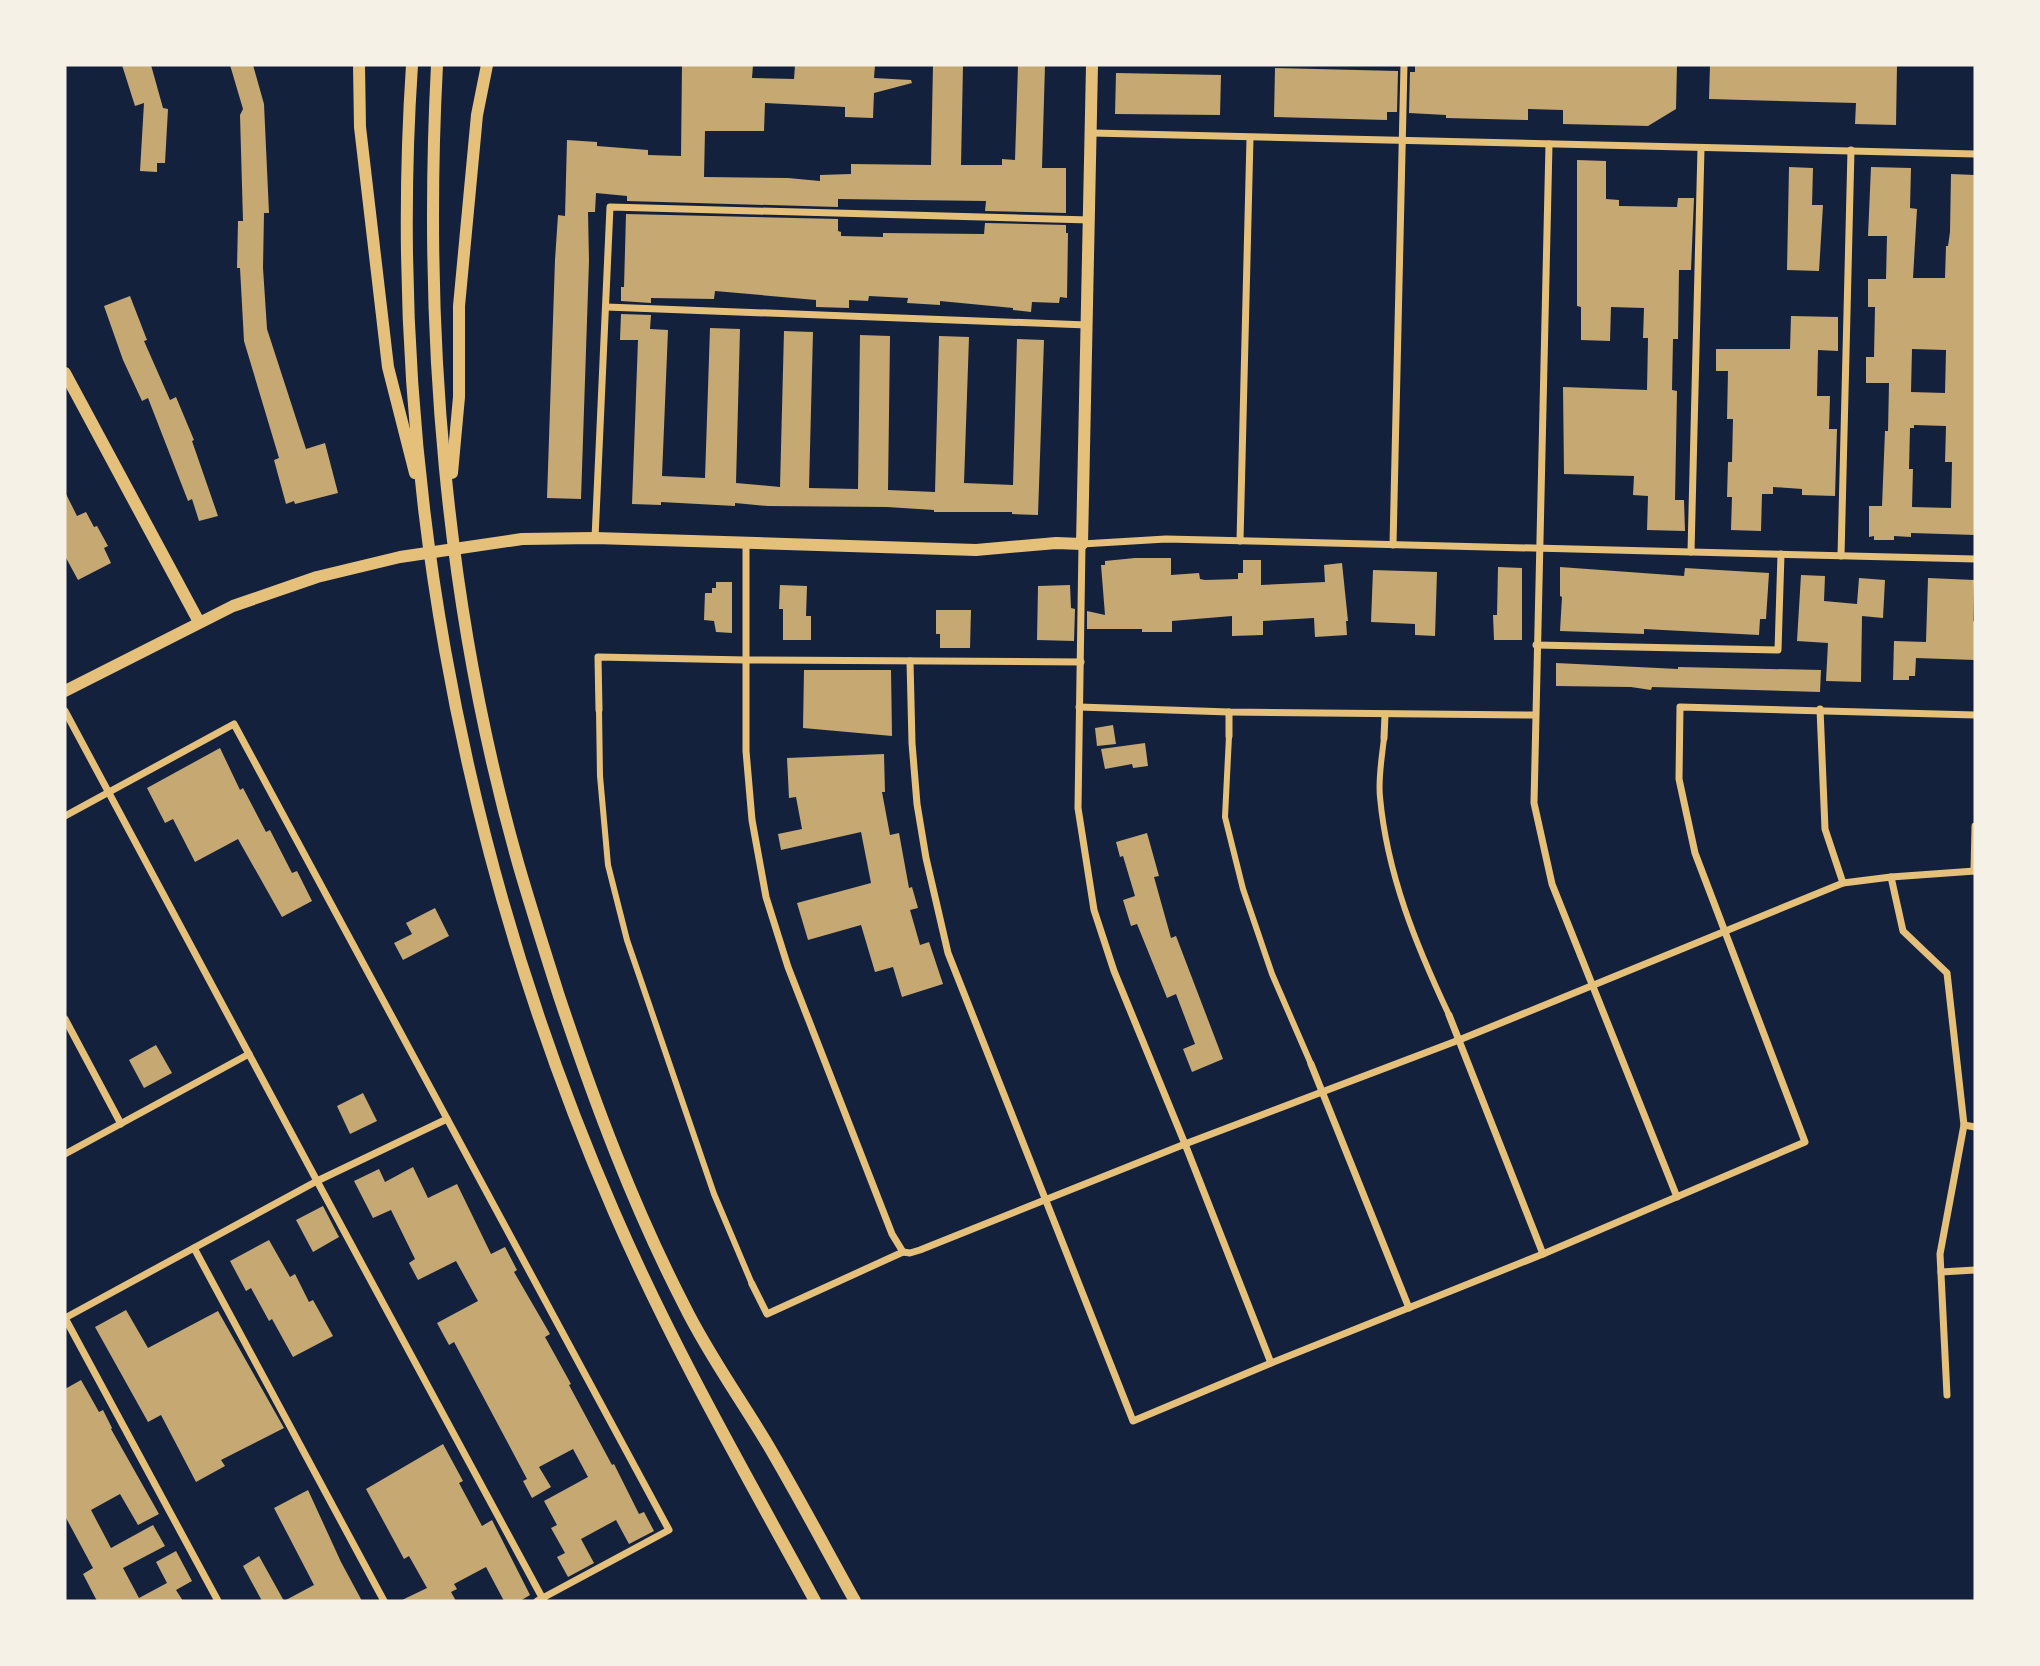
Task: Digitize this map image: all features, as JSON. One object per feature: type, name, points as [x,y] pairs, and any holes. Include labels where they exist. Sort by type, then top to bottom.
[{"type":"street","points":[[359,65],[360,127],[388,367],[424,507]]},
{"type":"street","points":[[412,65],[407,210],[408,272],[412,366],[424,507],[449,672],[503,902],[539,1016],[584,1142],[656,1306],[815,1601]]},
{"type":"street","points":[[437,65],[433,149],[436,370],[450,505],[468,636],[491,752],[518,862],[579,1057],[619,1163],[682,1303],[706,1347],[769,1447],[855,1601]]},
{"type":"street","points":[[450,505],[459,397],[459,306],[477,115],[487,65]]},
{"type":"street","points":[[1092,65],[1078,808],[1094,910],[1114,971],[1270,1363]]},
{"type":"street","points":[[1393,545],[1404,65]]},
{"type":"street","points":[[1092,133],[1975,154]]},
{"type":"street","points":[[1240,541],[1250,138]]},
{"type":"street","points":[[1549,144],[1534,803],[1552,884],[1677,1197]]},
{"type":"street","points":[[1691,552],[1701,148]]},
{"type":"street","points":[[1841,556],[1851,150]]},
{"type":"street","points":[[595,538],[610,207],[1090,220]]},
{"type":"street","points":[[606,307],[1087,325]]},
{"type":"street","points":[[65,373],[199,622]]},
{"type":"street","points":[[65,691],[233,606],[317,577],[400,557],[523,539],[595,538],[976,550],[1056,543],[1166,539],[1975,559]]},
{"type":"street","points":[[746,542],[746,751],[752,820],[766,897],[801,1001],[892,1234],[903,1252]]},
{"type":"street","points":[[1536,645],[1778,650],[1781,554]]},
{"type":"street","points":[[1081,662],[598,657],[600,776],[608,865],[626,940],[714,1194],[767,1314],[903,1252],[920,1250],[1185,1144],[1459,1040],[1843,883],[1974,871],[1975,826]]},
{"type":"street","points":[[911,661],[912,743],[916,793],[926,858],[948,953],[1133,1421],[1543,1254],[1805,1142],[1695,853],[1679,779],[1680,707],[1975,715]]},
{"type":"street","points":[[1079,707],[1385,715],[1534,715]]},
{"type":"street","points":[[1820,709],[1825,829],[1843,883]]},
{"type":"street","points":[[65,711],[108,792],[541,1600],[668,1530],[234,724],[108,792],[65,816]]},
{"type":"street","points":[[1229,712],[1225,817],[1243,888],[1272,974],[1409,1308]]},
{"type":"street","points":[[1385,715],[1380,795],[1392,874],[1418,949],[1449,1014],[1543,1254]]},
{"type":"street","points":[[1891,877],[1903,931],[1947,973],[1964,1125],[1940,1254],[1947,1395]]},
{"type":"street","points":[[65,1019],[121,1124]]},
{"type":"street","points":[[65,1154],[249,1054]]},
{"type":"street","points":[[218,1601],[65,1318],[317,1181],[447,1119]]},
{"type":"street","points":[[1964,1125],[1975,1127]]},
{"type":"street","points":[[194,1248],[384,1601]]},
{"type":"street","points":[[1941,1272],[1975,1270]]},
{"type":"building","points":[[122,65],[151,65],[163,108],[168,109],[165,163],[157,163],[157,172],[140,171],[144,103],[135,106]]},
{"type":"building","points":[[230,65],[253,65],[264,104],[269,213],[264,213],[263,268],[267,329],[306,449],[325,443],[338,493],[295,504],[294,501],[286,504],[274,460],[279,458],[244,341],[240,268],[237,268],[238,221],[243,221],[240,115],[243,109]]},
{"type":"building","points":[[682,65],[753,65],[752,78],[794,79],[795,65],[875,65],[874,78],[911,80],[912,83],[874,93],[873,118],[845,117],[845,107],[765,103],[764,131],[705,131],[704,177],[820,181],[820,175],[851,174],[851,164],[931,165],[933,65],[963,65],[961,165],[1002,165],[1002,159],[1015,160],[1018,65],[1045,65],[1042,168],[1066,168],[1066,213],[985,211],[986,201],[838,199],[838,207],[627,201],[627,196],[596,193],[595,212],[588,212],[589,261],[581,499],[547,498],[555,260],[558,215],[565,216],[567,140],[597,142],[597,146],[648,150],[648,155],[681,156]]},
{"type":"building","points":[[1415,65],[1677,65],[1676,109],[1648,126],[1563,124],[1563,110],[1528,109],[1528,120],[1446,118],[1446,115],[1409,113],[1410,72],[1415,72]]},
{"type":"building","points":[[1710,65],[1897,65],[1896,125],[1855,124],[1856,103],[1709,99]]},
{"type":"building","points":[[1275,68],[1398,71],[1397,112],[1387,112],[1387,120],[1274,117]]},
{"type":"building","points":[[1116,73],[1221,75],[1220,115],[1115,114]]},
{"type":"building","points":[[1577,160],[1606,161],[1606,199],[1619,200],[1619,206],[1677,207],[1678,198],[1694,198],[1691,270],[1679,270],[1678,339],[1673,339],[1672,390],[1677,391],[1675,500],[1684,500],[1685,531],[1647,530],[1648,496],[1633,495],[1634,476],[1564,474],[1563,387],[1647,390],[1648,338],[1643,338],[1644,308],[1611,307],[1610,341],[1581,340],[1581,307],[1577,306]]},
{"type":"building","points":[[1789,167],[1813,168],[1812,205],[1823,205],[1819,271],[1787,270]]},
{"type":"building","points":[[1871,167],[1911,168],[1910,208],[1917,209],[1913,278],[1945,278],[1946,246],[1950,232],[1951,174],[1975,175],[1975,535],[1911,533],[1911,537],[1894,536],[1894,540],[1874,540],[1874,536],[1869,537],[1869,506],[1882,506],[1889,383],[1866,383],[1866,357],[1874,357],[1875,307],[1868,307],[1868,279],[1886,279],[1887,236],[1868,236]],"holes":[[[1912,349],[1946,350],[1945,393],[1911,392]],[[1914,425],[1946,426],[1945,462],[1952,462],[1951,508],[1912,507],[1913,469],[1909,469],[1910,428],[1914,428]]]},
{"type":"building","points":[[626,214],[838,219],[841,236],[883,237],[883,233],[984,234],[985,223],[1066,225],[1067,298],[1060,297],[1059,303],[1032,302],[1031,312],[940,301],[940,305],[907,303],[908,298],[869,296],[868,301],[849,300],[849,308],[816,307],[816,300],[715,291],[714,299],[651,298],[651,303],[621,301],[621,287],[624,287]]},
{"type":"building","points":[[130,296],[147,340],[144,341],[170,400],[176,397],[194,440],[192,441],[218,516],[199,521],[192,499],[188,501],[148,398],[142,401],[123,360],[104,306]]},
{"type":"building","points":[[621,314],[651,315],[650,329],[668,330],[662,476],[705,478],[710,328],[740,329],[736,483],[780,487],[784,331],[813,332],[809,488],[858,489],[860,335],[890,336],[888,490],[935,492],[939,336],[969,337],[964,483],[1013,485],[1017,339],[1044,340],[1038,515],[1012,512],[934,512],[887,507],[768,506],[735,503],[735,506],[661,502],[661,505],[632,504],[638,340],[620,340]]},
{"type":"building","points":[[1791,316],[1838,317],[1838,351],[1818,350],[1817,396],[1830,396],[1829,429],[1837,429],[1835,496],[1802,495],[1802,489],[1773,487],[1773,494],[1762,494],[1761,531],[1731,530],[1732,497],[1727,497],[1728,462],[1732,462],[1733,419],[1727,419],[1728,371],[1716,371],[1716,349],[1790,349]]},
{"type":"building","points":[[65,492],[77,516],[86,512],[94,527],[97,526],[108,546],[104,548],[111,563],[78,580],[65,556]]},
{"type":"building","points":[[1171,558],[1171,575],[1199,573],[1200,579],[1205,580],[1238,579],[1238,573],[1243,573],[1243,560],[1261,560],[1261,585],[1325,582],[1324,565],[1342,563],[1347,635],[1315,637],[1314,618],[1263,621],[1263,635],[1232,636],[1232,616],[1172,621],[1172,632],[1087,629],[1087,611],[1105,615],[1101,565],[1105,565],[1105,561]]},
{"type":"building","points":[[1498,567],[1522,568],[1522,640],[1494,640],[1493,615],[1497,615]]},
{"type":"building","points":[[1560,567],[1684,576],[1685,568],[1769,573],[1766,619],[1760,619],[1759,635],[1644,629],[1644,634],[1560,631]]},
{"type":"building","points":[[1373,570],[1437,572],[1435,636],[1415,635],[1415,624],[1371,622]]},
{"type":"building","points":[[1801,575],[1825,576],[1824,601],[1857,604],[1859,578],[1885,580],[1883,618],[1862,616],[1861,682],[1826,681],[1828,643],[1797,641]]},
{"type":"building","points":[[1928,578],[1974,580],[1975,660],[1916,658],[1915,676],[1909,676],[1909,680],[1893,680],[1894,641],[1926,642]]},
{"type":"building","points":[[716,582],[732,582],[732,633],[716,632],[714,621],[704,620],[705,593],[712,593]]},
{"type":"building","points":[[780,585],[807,586],[806,616],[811,616],[811,640],[783,640],[783,609],[779,609]]},
{"type":"building","points":[[1070,585],[1071,608],[1075,609],[1074,641],[1037,640],[1038,586]]},
{"type":"building","points":[[936,610],[971,610],[970,648],[940,648],[940,634],[936,634]]},
{"type":"building","points":[[1556,663],[1678,669],[1821,670],[1820,692],[1556,686]]},
{"type":"building","points":[[804,670],[891,670],[892,736],[803,728]]},
{"type":"building","points":[[1113,725],[1116,744],[1097,746],[1095,728]]},
{"type":"building","points":[[1145,743],[1148,766],[1133,768],[1132,764],[1105,769],[1101,749]]},
{"type":"building","points":[[220,748],[240,790],[243,788],[266,832],[270,830],[292,873],[297,871],[312,901],[282,917],[238,839],[195,862],[173,819],[165,823],[147,788]]},
{"type":"building","points":[[884,754],[885,792],[882,792],[890,835],[899,833],[909,888],[912,887],[918,908],[910,910],[920,945],[929,942],[943,984],[902,997],[893,967],[875,972],[861,925],[808,940],[797,903],[871,883],[861,832],[781,850],[778,834],[802,829],[796,797],[789,798],[787,758]]},
{"type":"building","points":[[1147,833],[1159,876],[1154,877],[1171,938],[1176,936],[1223,1059],[1192,1072],[1183,1049],[1195,1044],[1176,994],[1167,998],[1137,924],[1131,926],[1123,900],[1135,896],[1116,842]]},
{"type":"building","points":[[435,908],[449,936],[403,960],[394,943],[412,934],[406,923]]},
{"type":"building","points":[[156,1045],[172,1073],[144,1088],[129,1060]]},
{"type":"building","points":[[363,1093],[377,1121],[350,1134],[337,1106]]},
{"type":"building","points":[[413,1167],[428,1198],[457,1184],[491,1254],[505,1247],[517,1270],[514,1272],[550,1334],[545,1337],[571,1384],[569,1385],[639,1514],[644,1512],[654,1531],[629,1544],[616,1520],[581,1539],[594,1563],[568,1577],[557,1557],[565,1553],[551,1528],[557,1525],[544,1501],[588,1477],[573,1449],[539,1467],[551,1487],[532,1498],[523,1481],[527,1479],[454,1342],[449,1345],[437,1323],[478,1301],[456,1261],[418,1280],[409,1263],[415,1259],[391,1210],[373,1218],[354,1181],[379,1169],[385,1182]]},
{"type":"building","points":[[323,1206],[339,1237],[313,1252],[296,1220]]},
{"type":"building","points":[[269,1240],[290,1277],[295,1274],[309,1302],[313,1300],[333,1336],[293,1357],[272,1319],[269,1321],[251,1288],[246,1291],[230,1261]]},
{"type":"building","points":[[126,1310],[148,1348],[218,1311],[284,1428],[221,1460],[225,1466],[196,1482],[161,1415],[148,1422],[95,1327]]},
{"type":"building","points":[[81,1380],[99,1412],[103,1410],[159,1514],[138,1525],[120,1494],[91,1510],[111,1548],[153,1525],[165,1546],[123,1568],[139,1598],[167,1583],[156,1562],[176,1551],[192,1581],[176,1590],[183,1601],[97,1601],[83,1574],[93,1568],[65,1516],[65,1389]]},
{"type":"building","points":[[443,1444],[463,1481],[459,1483],[482,1526],[492,1520],[530,1595],[520,1601],[504,1601],[486,1567],[454,1584],[457,1589],[451,1592],[456,1601],[400,1601],[427,1588],[409,1556],[404,1559],[366,1489]]},
{"type":"building","points":[[308,1490],[362,1601],[284,1601],[314,1585],[274,1508]]},
{"type":"building","points":[[259,1556],[284,1601],[262,1601],[243,1566]]}]
